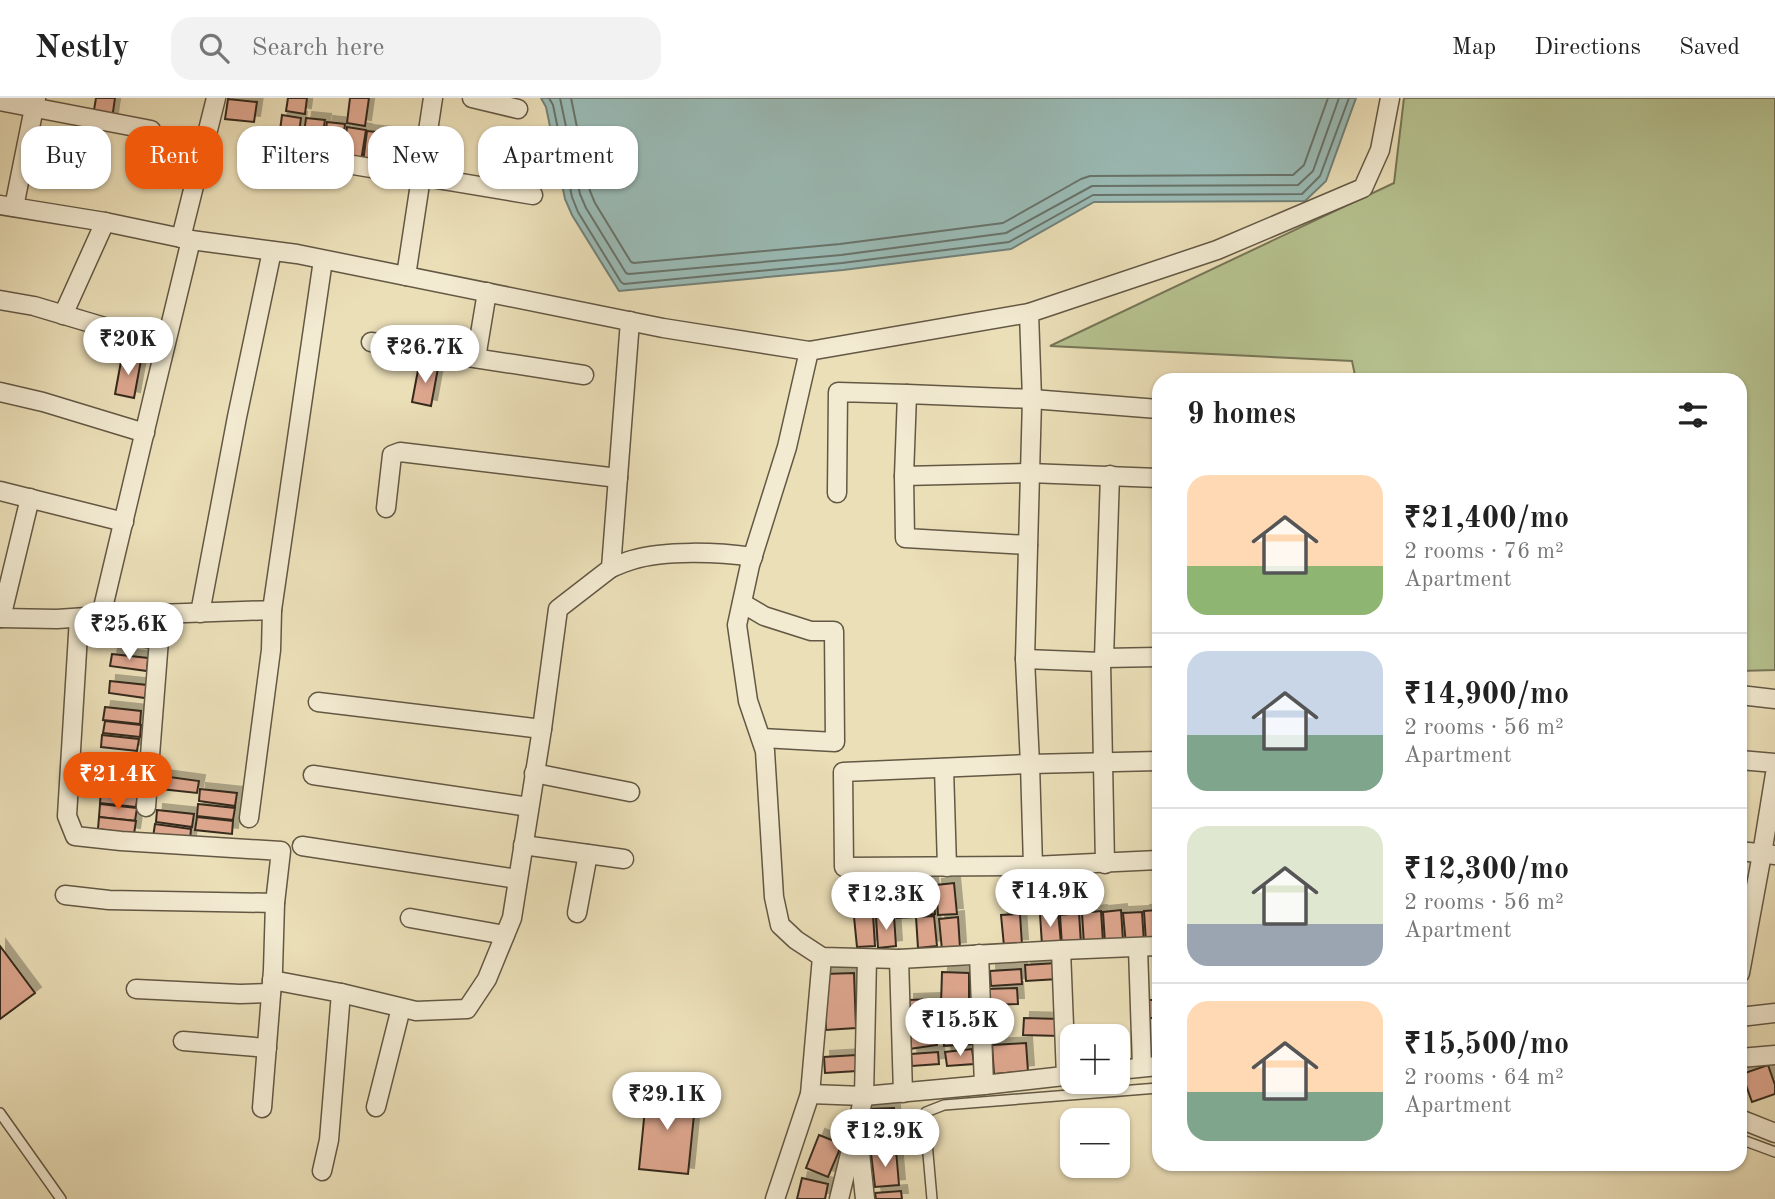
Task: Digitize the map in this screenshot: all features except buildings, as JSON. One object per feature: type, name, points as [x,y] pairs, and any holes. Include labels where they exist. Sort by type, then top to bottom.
[{"type":"street","points":[[101,616],[165,345],[216,98]]},
{"type":"street","points":[[429,126],[433,98]]},
{"type":"street","points":[[472,98],[518,109]]},
{"type":"street","points":[[35,103],[7,206],[186,239],[323,260],[663,328],[809,351],[1029,313],[1217,250],[1363,188],[1380,150],[1390,98]]},
{"type":"street","points":[[0,102],[35,103],[134,126]]},
{"type":"street","points":[[464,184],[533,195]]},
{"type":"street","points":[[406,276],[419,189]]},
{"type":"street","points":[[63,315],[105,222]]},
{"type":"street","points":[[200,613],[272,251]]},
{"type":"street","points":[[249,818],[271,650],[272,610],[323,260]]},
{"type":"street","points":[[476,358],[487,292]]},
{"type":"street","points":[[0,300],[34,306],[165,345]]},
{"type":"street","points":[[1029,313],[1032,399],[1025,659],[1032,866]]},
{"type":"street","points":[[611,568],[630,321]]},
{"type":"street","points":[[371,342],[584,375]]},
{"type":"street","points":[[809,351],[788,447],[753,557],[737,625],[748,701],[765,751],[774,897],[780,925],[796,940],[822,957],[899,959],[1152,946]]},
{"type":"street","points":[[0,392],[145,433]]},
{"type":"street","points":[[837,493],[838,392],[1032,399],[1152,409]]},
{"type":"street","points":[[907,394],[905,538],[1028,545]]},
{"type":"street","points":[[386,508],[392,455],[400,453],[618,478]]},
{"type":"street","points":[[904,476],[1029,473],[1152,478]]},
{"type":"street","points":[[1105,864],[1103,660],[1110,475]]},
{"type":"street","points":[[0,491],[124,522]]},
{"type":"street","points":[[30,498],[0,618],[57,619],[272,610]]},
{"type":"street","points":[[136,989],[240,994],[271,987],[341,993],[416,1011],[467,1009],[487,979],[512,918],[558,609],[611,568],[632,560],[659,555],[724,552],[753,557]]},
{"type":"street","points":[[742,603],[764,617],[811,631],[834,631],[835,742],[761,738]]},
{"type":"street","points":[[146,807],[161,614]]},
{"type":"street","points":[[79,618],[67,816],[75,836],[281,851],[275,903],[262,1108]]},
{"type":"street","points":[[1025,659],[1152,657]]},
{"type":"street","points":[[1747,696],[1775,699]]},
{"type":"street","points":[[318,702],[542,729]]},
{"type":"street","points":[[1152,761],[843,772],[844,867],[1032,866],[1152,860]]},
{"type":"street","points":[[1747,761],[1775,763]]},
{"type":"street","points":[[944,768],[947,867]]},
{"type":"street","points":[[534,773],[630,792]]},
{"type":"street","points":[[1747,945],[1769,855],[1775,774]]},
{"type":"street","points":[[313,775],[528,807]]},
{"type":"street","points":[[523,845],[624,859]]},
{"type":"street","points":[[302,846],[517,879]]},
{"type":"street","points":[[1747,852],[1769,855]]},
{"type":"street","points":[[577,913],[588,854]]},
{"type":"street","points":[[65,895],[108,900],[275,903]]},
{"type":"street","points":[[410,918],[505,935]]},
{"type":"street","points":[[1130,1069],[1150,1067],[1138,947]]},
{"type":"street","points":[[1060,950],[1065,1024]]},
{"type":"street","points":[[979,954],[984,1086]]},
{"type":"street","points":[[775,1199],[810,1094],[822,957]]},
{"type":"street","points":[[839,1199],[864,1096],[867,959]]},
{"type":"street","points":[[899,959],[903,1093]]},
{"type":"street","points":[[322,1171],[329,1140],[341,993]]},
{"type":"street","points":[[376,1107],[401,1008]]},
{"type":"street","points":[[1747,1016],[1775,1013]]},
{"type":"street","points":[[183,1041],[267,1048]]},
{"type":"street","points":[[1747,1057],[1775,1055]]},
{"type":"street","points":[[810,1094],[864,1096],[1060,1077]]},
{"type":"street","points":[[857,1120],[865,1199]]},
{"type":"street","points":[[1747,1122],[1775,1133]]},
{"type":"lane","points":[[932,1199],[926,1112],[944,1105],[1152,1088]]},
{"type":"lane","points":[[0,1114],[61,1199]]},
{"type":"lane","points":[[1747,1142],[1775,1152]]},
{"type":"green space","points":[[1404,98],[1775,98],[1775,670],[1747,671],[1747,373],[1355,373],[1352,361],[1050,346],[1394,183]]},
{"type":"water","points":[[541,98],[1356,98],[1326,181],[1305,201],[1094,202],[1011,249],[843,270],[619,291],[572,215],[563,189],[638,189],[638,126],[550,126]]}]
